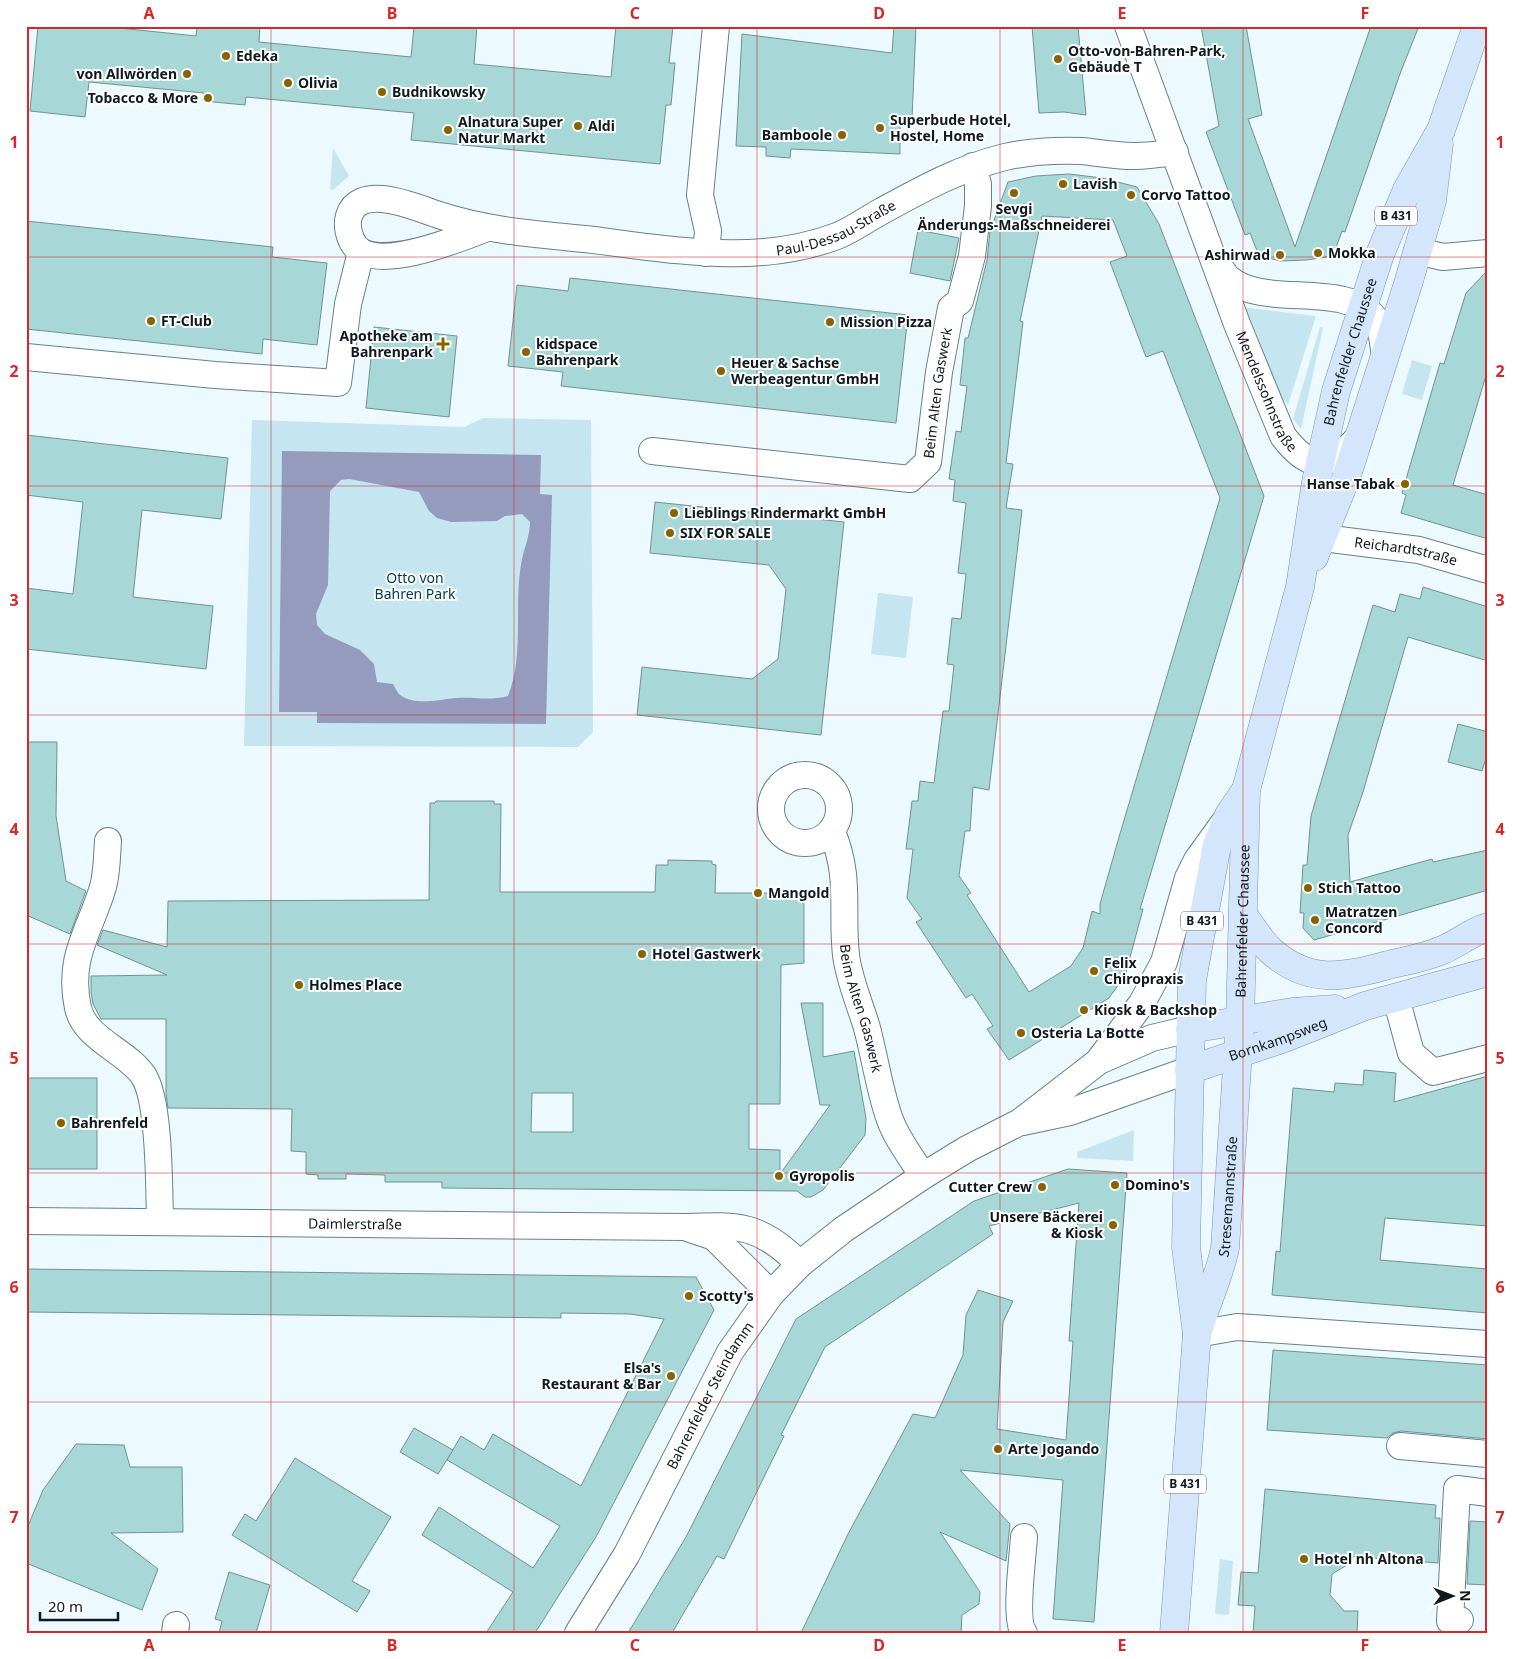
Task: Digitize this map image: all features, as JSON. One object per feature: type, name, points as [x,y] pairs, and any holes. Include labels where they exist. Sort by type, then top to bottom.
[{"type":"main road","name":"Bahrenfelder Chaussee","points":[[1238,1054],[1244,916],[1246,790],[1300,587],[1320,462],[1336,391],[1380,254],[1407,190],[1441,130],[1477,26]]},
{"type":"main road","name":"Bahrenfelder Chaussee","points":[[1300,587],[1323,538],[1359,437],[1417,251],[1432,201],[1441,130]]},
{"type":"main road","name":"Bahrenfelder Chaussee","points":[[1189,1070],[1196,952],[1217,845],[1229,815],[1246,790]]},
{"type":"main road","points":[[1244,916],[1268,948],[1286,963],[1302,971],[1328,976],[1348,975],[1440,951],[1478,930],[1488,927]]},
{"type":"main road","points":[[1440,951],[1488,954]]},
{"type":"main road","name":"Bornkampsweg","points":[[1189,1070],[1238,1054],[1365,1006],[1488,972]]},
{"type":"main road","name":"Bornkampsweg","points":[[1190,1029],[1293,1012],[1365,1006]]},
{"type":"main road","name":"Stresemannstraße","points":[[1174,1633],[1197,1334],[1203,1312],[1220,1272],[1225,1248],[1238,1054]]},
{"type":"main road","name":"Stresemannstraße","points":[[1189,1070],[1186,1246],[1197,1334]]},
{"type":"street","points":[[706,253],[708,231],[700,196],[716,26]]},
{"type":"street","name":"Mendelssohnstraße","points":[[1128,26],[1237,324],[1283,436],[1294,450],[1308,459],[1320,462]]},
{"type":"street","name":"Paul-Dessau-Straße","points":[[488,228],[434,248],[380,256],[361,252],[354,245],[349,234],[349,215],[361,201],[371,198],[394,201],[488,228],[706,253],[744,254],[777,252],[809,246],[839,235],[924,188],[974,166],[1038,151],[1082,151],[1134,156],[1175,152]]},
{"type":"street","name":"Beim Alten Gaswerk","points":[[652,451],[910,480],[928,462],[939,372],[951,308],[960,301],[972,256],[978,206],[978,184],[974,166]]},
{"type":"street","points":[[1417,251],[1444,257],[1488,253]]},
{"type":"street","points":[[26,357],[215,375],[338,383],[348,304],[361,252]]},
{"type":"street","name":"Mendelssohnstraße","points":[[1214,260],[1229,278],[1243,286],[1282,294],[1332,298],[1362,307]]},
{"type":"street","points":[[1362,307],[1376,320],[1384,357]]},
{"type":"street","points":[[1320,462],[1328,462],[1343,455],[1359,437]]},
{"type":"street","name":"Reichardtstraße","points":[[1323,538],[1419,550],[1488,570]]},
{"type":"street","points":[[1099,1061],[1142,1003],[1164,962],[1188,878],[1197,860],[1229,815]]},
{"type":"street","name":"Beim Alten Gaswerk","points":[[832,832],[840,849],[845,874],[846,955],[850,977],[867,1030],[890,1119],[923,1176]]},
{"type":"street","points":[[108,841],[104,885],[79,951],[75,978],[76,993],[81,1019],[92,1032],[144,1075],[154,1114],[160,1222]]},
{"type":"street","points":[[1396,998],[1411,1053],[1433,1072],[1488,1058]]},
{"type":"street","name":"Bahrenfelder Steindamm","points":[[578,1633],[627,1554],[730,1352],[771,1294],[800,1264],[844,1229],[923,1176],[967,1149],[1020,1122],[1099,1061],[1152,1038],[1190,1029]]},
{"type":"street","name":"Bahrenfelder Steindamm","points":[[1020,1122],[1070,1112],[1189,1070]]},
{"type":"street","name":"Daimlerstraße","points":[[26,1221],[720,1226],[762,1234],[779,1244],[800,1264]]},
{"type":"street","name":"Daimlerstraße","points":[[684,1227],[702,1231],[714,1237],[771,1294]]},
{"type":"street","points":[[1197,1334],[1237,1327],[1488,1344]]},
{"type":"street","points":[[1400,1446],[1488,1454]]},
{"type":"street","points":[[1460,1620],[1450,1621],[1457,1489],[1488,1493]]},
{"type":"street","points":[[1024,1536],[1020,1615],[1021,1629],[1024,1633]]},
{"type":"green space","points":[[333,148],[349,176],[333,190],[330,189]]},
{"type":"green space","points":[[1240,307],[1316,316],[1288,405],[1281,397],[1253,326]]},
{"type":"green space","points":[[1320,327],[1323,328],[1301,429],[1293,419]]},
{"type":"green space","points":[[1412,360],[1432,366],[1422,400],[1402,394]]},
{"type":"green space","name":"Otto von Bahren Park","points":[[483,418],[591,420],[593,732],[578,747],[244,746],[252,420],[464,427]]},
{"type":"green space","points":[[878,593],[913,597],[906,658],[871,654]]},
{"type":"green space","points":[[1134,1130],[1133,1161],[1077,1158],[1077,1152]]},
{"type":"green space","points":[[1220,1559],[1233,1561],[1229,1615],[1215,1614]]},
{"type":"shaded area","points":[[282,451],[541,455],[540,494],[552,495],[546,724],[317,723],[317,712],[279,712]],"holes":[[[349,479],[419,492],[429,511],[437,518],[451,522],[497,521],[505,516],[522,514],[530,522],[522,559],[518,593],[518,646],[516,663],[508,696],[427,701],[405,698],[399,694],[393,684],[377,682],[374,664],[360,650],[325,634],[317,625],[316,614],[328,585],[330,491],[341,480]]]},
{"type":"building","points":[[38,26],[100,26],[196,36],[197,26],[260,26],[259,42],[411,57],[414,26],[477,26],[474,64],[611,77],[616,26],[673,26],[669,63],[675,63],[671,105],[666,105],[660,164],[411,140],[414,113],[246,97],[245,105],[203,101],[204,93],[89,82],[85,117],[30,111]]},
{"type":"building","points":[[894,26],[916,26],[912,119],[900,120],[900,154],[791,149],[790,158],[766,156],[766,147],[736,146],[742,34],[892,53]]},
{"type":"building","name":"Otto-von-Bahren-Park, Gebäude T","points":[[1032,26],[1078,26],[1086,115],[1064,112],[1039,113]]},
{"type":"building","points":[[1201,26],[1246,26],[1262,115],[1248,119],[1295,247],[1371,26],[1419,26],[1401,71],[1345,232],[1342,231],[1333,256],[1281,261],[1259,256],[1250,233],[1245,235],[1206,132],[1219,126]]},
{"type":"building","points":[[1069,174],[1102,178],[1137,187],[1159,224],[1264,496],[1140,909],[1143,909],[1125,976],[1109,998],[1009,1060],[987,1029],[993,1026],[972,994],[966,998],[916,922],[922,919],[907,898],[913,849],[906,849],[912,801],[918,801],[920,781],[934,783],[943,711],[949,711],[954,665],[947,664],[952,618],[961,619],[966,574],[958,573],[966,503],[953,501],[955,480],[949,479],[956,431],[961,432],[967,386],[960,385],[965,338],[968,338],[987,260],[990,231],[1008,182],[1036,176]],"holes":[[[1042,216],[1113,220],[1127,256],[1110,262],[1146,357],[1163,351],[1220,498],[1119,837],[1100,904],[1100,914],[1092,911],[1083,948],[1071,966],[1029,992],[967,895],[971,893],[959,876],[965,831],[970,831],[973,787],[989,790],[1022,510],[1006,508],[1013,464],[1006,463],[1023,322],[1020,321]]]},
{"type":"building","points":[[26,221],[273,247],[272,257],[327,263],[317,345],[263,339],[262,354],[26,329]]},
{"type":"building","points":[[918,230],[959,238],[950,281],[910,273]]},
{"type":"building","points":[[1488,270],[1488,369],[1453,485],[1488,495],[1488,539],[1401,513],[1406,495],[1402,493],[1440,363],[1444,364],[1466,293]]},
{"type":"building","points":[[570,278],[908,315],[896,423],[561,386],[563,372],[508,366],[517,285],[568,291]]},
{"type":"building","points":[[374,327],[457,336],[449,417],[366,408]]},
{"type":"building","points":[[26,435],[228,458],[221,519],[142,510],[133,597],[213,606],[206,669],[26,649],[26,588],[73,594],[83,502],[26,495]]},
{"type":"building","points":[[655,502],[844,522],[821,735],[637,715],[642,667],[752,679],[778,659],[786,589],[769,565],[650,553]]},
{"type":"building","points":[[1423,587],[1488,607],[1488,661],[1408,637],[1363,792],[1348,835],[1350,882],[1432,859],[1433,862],[1488,850],[1488,890],[1314,940],[1303,928],[1304,913],[1300,913],[1303,865],[1307,865],[1311,816],[1373,605],[1395,612],[1400,594],[1420,599]]},
{"type":"building","points":[[1458,724],[1488,732],[1488,752],[1482,771],[1448,762]]},
{"type":"building","points":[[26,742],[57,742],[56,816],[66,881],[86,891],[70,934],[26,915]]},
{"type":"building","points":[[436,801],[494,801],[494,804],[501,804],[500,892],[655,892],[656,865],[668,865],[668,860],[712,861],[712,864],[716,865],[715,893],[804,893],[804,963],[781,965],[780,1104],[749,1104],[749,1149],[780,1150],[780,1174],[830,1105],[820,1105],[801,1003],[823,1003],[823,1057],[854,1051],[866,1118],[865,1135],[823,1190],[811,1197],[805,1197],[797,1191],[442,1188],[442,1182],[385,1182],[385,1175],[346,1174],[346,1179],[318,1179],[318,1175],[306,1174],[306,1152],[291,1151],[292,1109],[168,1108],[166,1093],[166,1019],[101,1019],[93,1004],[91,992],[91,976],[167,975],[97,945],[103,930],[167,947],[168,901],[429,900],[430,803],[435,803]],"holes":[[[532,1093],[573,1093],[573,1132],[531,1132]]]},
{"type":"building","points":[[1364,1070],[1396,1073],[1394,1102],[1488,1076],[1488,1226],[1385,1218],[1380,1260],[1488,1269],[1488,1313],[1272,1295],[1276,1251],[1280,1252],[1293,1088],[1334,1092],[1335,1083],[1363,1085]]},
{"type":"building","name":"Bahrenfeld","points":[[26,1078],[97,1078],[97,1169],[26,1169]]},
{"type":"building","points":[[1068,1169],[1127,1173],[1094,1622],[1053,1619],[1063,1480],[960,1470],[1010,1524],[1006,1561],[940,1532],[980,1592],[979,1604],[962,1615],[961,1633],[801,1633],[848,1534],[913,1414],[935,1418],[963,1355],[966,1315],[978,1290],[1013,1301],[1003,1322],[997,1429],[1066,1440],[1073,1341],[1069,1341],[1079,1203],[989,1226],[993,1234],[825,1347],[781,1435],[784,1436],[724,1559],[717,1556],[672,1633],[628,1633],[686,1537],[796,1319],[974,1201]]},
{"type":"building","points":[[26,1269],[696,1277],[714,1310],[596,1537],[535,1633],[486,1633],[513,1592],[422,1535],[439,1507],[533,1568],[560,1526],[447,1460],[461,1436],[484,1450],[493,1434],[581,1486],[664,1319],[630,1314],[561,1313],[561,1318],[26,1312]]},
{"type":"building","points":[[1273,1350],[1488,1365],[1488,1439],[1401,1431],[1393,1433],[1387,1438],[1267,1430]]},
{"type":"building","points":[[414,1428],[453,1450],[438,1474],[400,1452]]},
{"type":"building","points":[[76,1444],[124,1445],[130,1467],[182,1467],[183,1532],[111,1533],[158,1569],[142,1610],[26,1563],[26,1531],[43,1490]]},
{"type":"building","points":[[295,1458],[391,1517],[352,1581],[370,1591],[357,1612],[232,1535],[245,1514],[256,1521]]},
{"type":"building","name":"Hotel nh Altona","points":[[1265,1489],[1436,1505],[1435,1518],[1440,1518],[1438,1563],[1348,1556],[1347,1565],[1332,1574],[1330,1595],[1344,1611],[1358,1611],[1357,1633],[1253,1633],[1255,1606],[1238,1605],[1241,1572],[1258,1573]]},
{"type":"building","points":[[1470,1521],[1488,1522],[1488,1585],[1467,1584]]},
{"type":"building","points":[[229,1572],[270,1585],[256,1633],[219,1633],[222,1621],[215,1619]]},
{"type":"place","name":"Edeka","points":[[226,56]]},
{"type":"place","name":"Otto-von-Bahren-Park, Gebäude T","points":[[1058,59]]},
{"type":"place","name":"von Allwörden","points":[[187,74]]},
{"type":"place","name":"Olivia","points":[[288,83]]},
{"type":"place","name":"Budnikowsky","points":[[382,92]]},
{"type":"place","name":"Tobacco & More","points":[[208,98]]},
{"type":"place","name":"Aldi","points":[[578,126]]},
{"type":"place","name":"Superbude Hotel, Hostel, Home","points":[[880,128]]},
{"type":"place","name":"Alnatura Super Natur Markt","points":[[448,130]]},
{"type":"place","name":"Bamboole","points":[[842,135]]},
{"type":"place","name":"Lavish","points":[[1063,184]]},
{"type":"place","name":"Sevgi Änderungs-Maßschneiderei","points":[[1014,193]]},
{"type":"place","name":"Corvo Tattoo","points":[[1131,195]]},
{"type":"place","name":"Mokka","points":[[1318,253]]},
{"type":"place","name":"Ashirwad","points":[[1280,255]]},
{"type":"place","name":"FT-Club","points":[[151,321]]},
{"type":"place","name":"Mission Pizza","points":[[830,322]]},
{"type":"place","name":"Apotheke am Bahrenpark","points":[[443,344]]},
{"type":"place","name":"kidspace Bahrenpark","points":[[526,352]]},
{"type":"place","name":"Heuer & Sachse Werbeagentur GmbH","points":[[721,371]]},
{"type":"place","name":"Hanse Tabak","points":[[1405,484]]},
{"type":"place","name":"Lieblings Rindermarkt GmbH","points":[[674,513]]},
{"type":"place","name":"SIX FOR SALE","points":[[670,533]]},
{"type":"place","name":"Stich Tattoo","points":[[1308,888]]},
{"type":"place","name":"Mangold","points":[[758,893]]},
{"type":"place","name":"Matratzen Concord","points":[[1315,920]]},
{"type":"place","name":"Hotel Gastwerk","points":[[642,954]]},
{"type":"place","name":"Felix Chiropraxis","points":[[1094,971]]},
{"type":"place","name":"Holmes Place","points":[[299,985]]},
{"type":"place","name":"Kiosk & Backshop","points":[[1084,1010]]},
{"type":"place","name":"Osteria La Botte","points":[[1021,1033]]},
{"type":"place","name":"Bahrenfeld","points":[[61,1123]]},
{"type":"place","name":"Gyropolis","points":[[779,1176]]},
{"type":"place","name":"Domino's","points":[[1115,1185]]},
{"type":"place","name":"Cutter Crew","points":[[1042,1187]]},
{"type":"place","name":"Unsere Bäckerei & Kiosk","points":[[1113,1225]]},
{"type":"place","name":"Scotty's","points":[[689,1296]]},
{"type":"place","name":"Elsa's Restaurant & Bar","points":[[671,1376]]},
{"type":"place","name":"Arte Jogando","points":[[998,1449]]},
{"type":"place","name":"Hotel nh Altona","points":[[1304,1559]]}]
